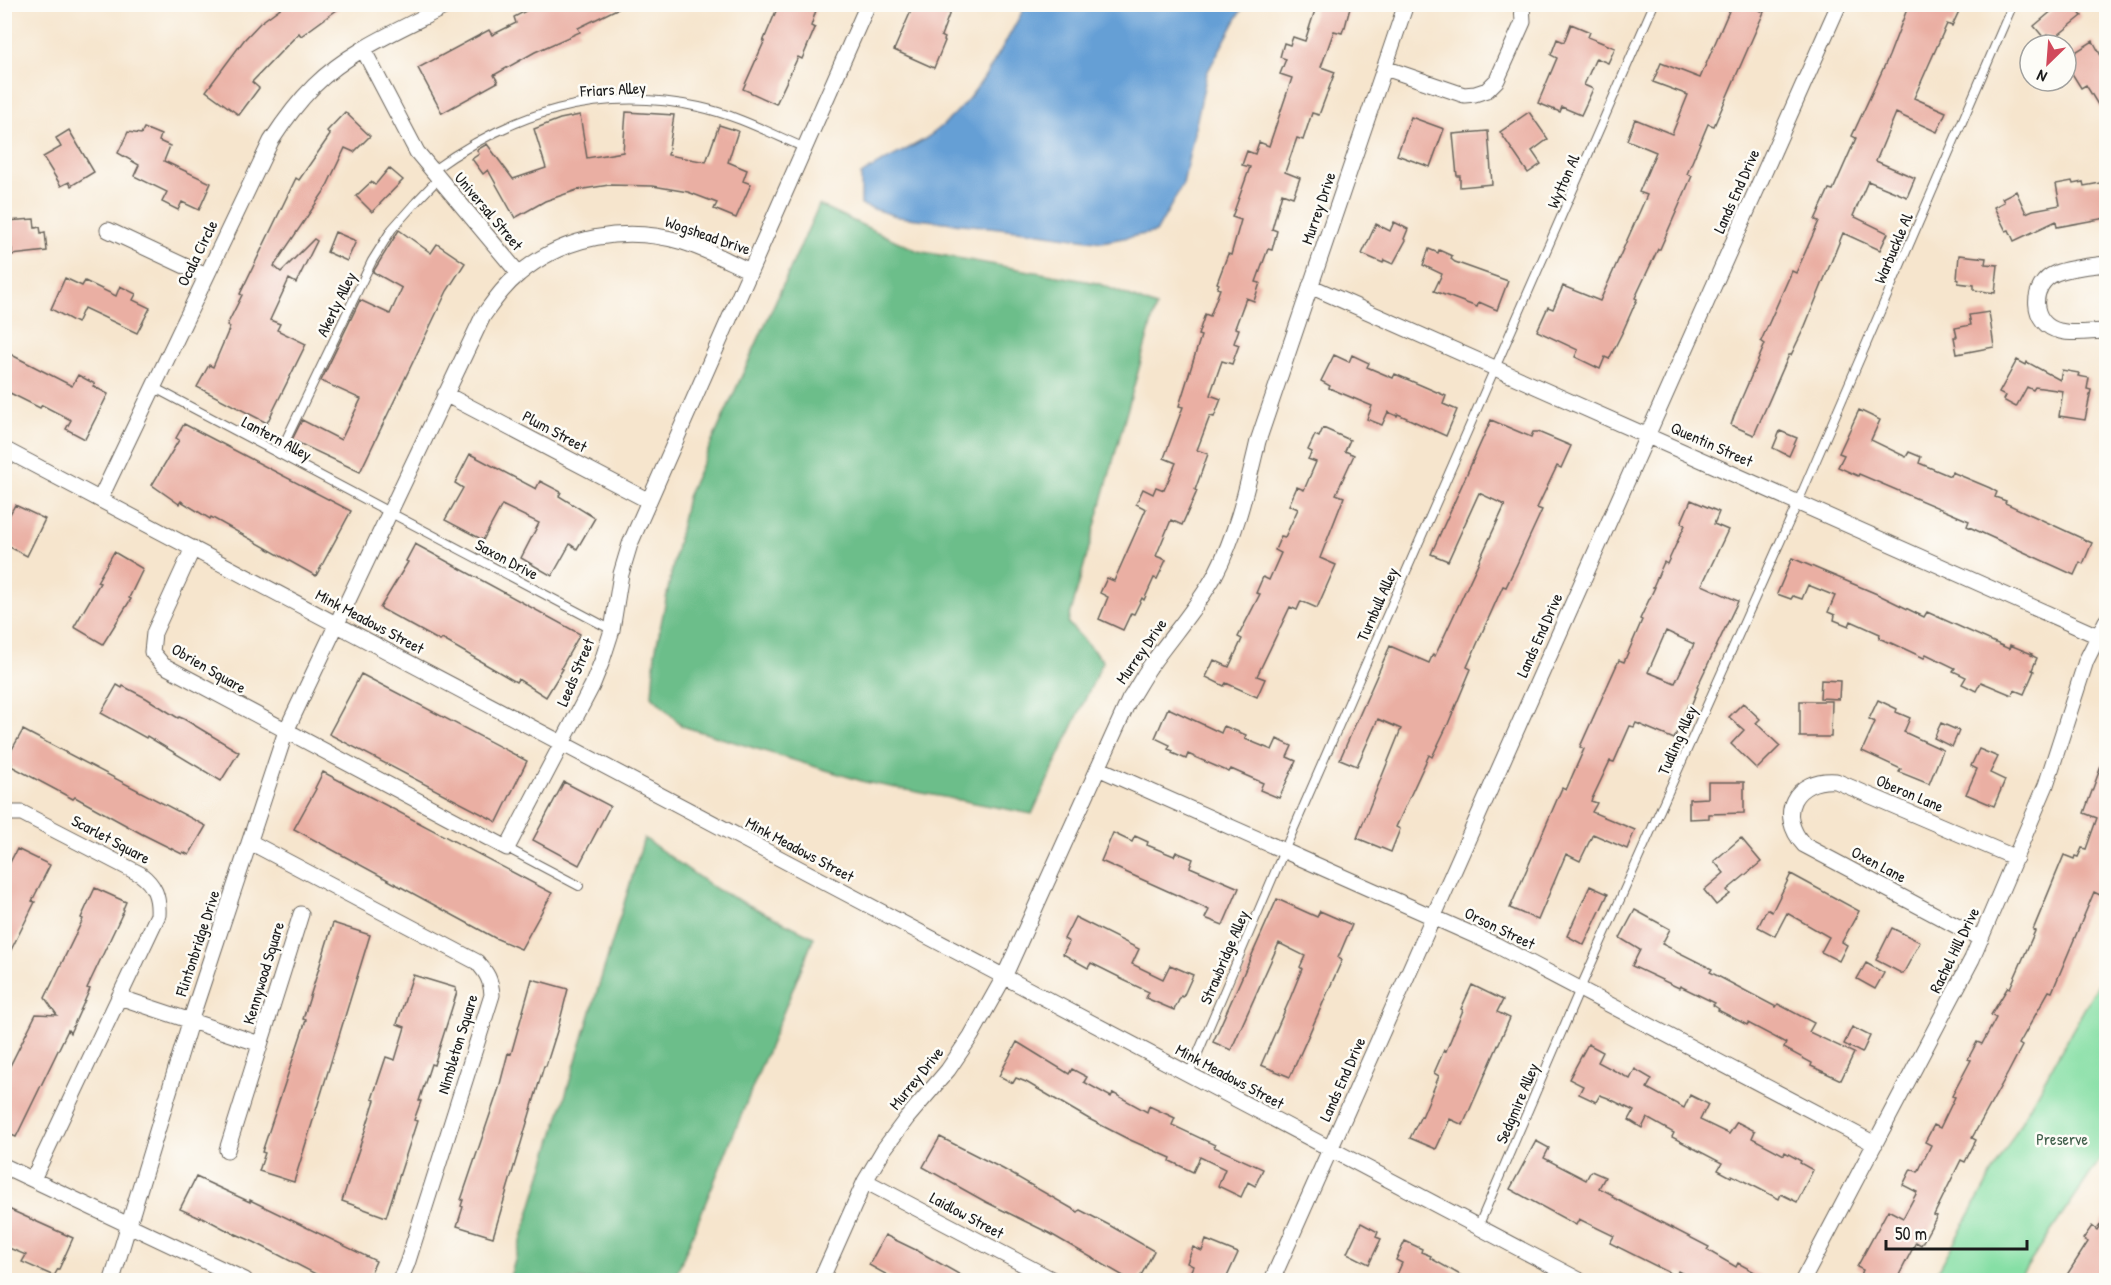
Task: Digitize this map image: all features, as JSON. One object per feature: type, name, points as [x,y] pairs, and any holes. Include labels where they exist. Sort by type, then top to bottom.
[{"type":"street","name":"Ocala Circle","points":[[100,499],[271,141],[289,113],[315,85],[341,64],[450,4]]},
{"type":"street","name":"Wogshead Drive","points":[[336,624],[483,316],[499,294],[519,274],[542,258],[566,246],[594,237],[621,233],[651,234],[683,242],[750,271],[868,4]]},
{"type":"street","name":"Murrey Drive","points":[[821,1281],[865,1181],[884,1149],[948,1070],[971,1036],[1004,977],[1129,700],[1151,664],[1193,611],[1215,575],[1232,538],[1245,499],[1258,441],[1406,4]]},
{"type":"street","points":[[1385,68],[1464,95],[1487,90],[1497,80],[1523,22],[1522,4]]},
{"type":"street","name":"Lands End Drive","points":[[1272,1281],[1839,4]]},
{"type":"street","points":[[363,50],[417,152],[435,175]]},
{"type":"street","name":"Universal Street","points":[[435,175],[519,274]]},
{"type":"street","points":[[108,230],[206,276]]},
{"type":"street","points":[[2106,264],[2057,272],[2046,279],[2039,288],[2036,301],[2037,311],[2050,328],[2061,332],[2106,331]]},
{"type":"street","name":"Leeds Street","points":[[507,848],[592,686],[612,630],[621,574],[630,544],[750,271]]},
{"type":"street","name":"Quentin Street","points":[[1310,286],[2098,636]]},
{"type":"street","name":"Plum Street","points":[[445,394],[648,501]]},
{"type":"street","name":"Mink Meadows Street","points":[[4,449],[1579,1281]]},
{"type":"street","name":"Obrien Square","points":[[193,548],[154,633],[152,652],[163,665],[286,731]]},
{"type":"street","name":"Rachel Hill Drive","points":[[1803,1281],[1981,939],[2046,785],[2086,662],[2106,621]]},
{"type":"street","name":"Flintonbridge Drive","points":[[112,1281],[191,1019],[286,731],[336,624]]},
{"type":"street","points":[[286,731],[507,848]]},
{"type":"street","name":"Orson Street","points":[[1098,768],[1496,945],[1875,1144]]},
{"type":"street","name":"Oberon Lane","points":[[1793,800],[1808,784],[1822,780],[1836,781],[2016,858]]},
{"type":"street","name":"Oxen Lane","points":[[1793,800],[1791,823],[1796,835],[1804,845],[1981,939]]},
{"type":"street","name":"Scarlet Square","points":[[4,813],[22,813],[140,874],[155,889],[159,902],[158,915],[33,1179]]},
{"type":"street","name":"Nimbleton Square","points":[[250,842],[477,962],[487,972],[492,983],[492,995],[400,1281]]},
{"type":"street","name":"Kennywood Square","points":[[227,1150],[301,914]]},
{"type":"street","points":[[119,997],[191,1019]]},
{"type":"street","name":"Kennywood Square","points":[[191,1019],[260,1044]]},
{"type":"street","points":[[4,1166],[246,1281]]},
{"type":"street","name":"Laidlow Street","points":[[865,1181],[1053,1281]]},
{"type":"lane","name":"Wytton Al","points":[[1495,368],[1654,4]]},
{"type":"lane","name":"Warbuckle Al","points":[[1798,502],[2013,4]]},
{"type":"lane","name":"Friars Alley","points":[[435,175],[476,141],[519,120],[553,109],[592,101],[641,100],[699,107],[735,117],[805,148]]},
{"type":"lane","name":"Akerly Alley","points":[[279,454],[372,261],[392,229],[435,175]]},
{"type":"lane","name":"Turnbull Alley","points":[[1284,850],[1495,368]]},
{"type":"lane","name":"Lantern Alley","points":[[153,387],[389,512]]},
{"type":"lane","name":"Tudling Alley","points":[[1580,989],[1798,502]]},
{"type":"lane","name":"Saxon Drive","points":[[389,512],[612,630]]},
{"type":"lane","points":[[507,848],[579,886]]},
{"type":"lane","name":"Strawbridge Alley","points":[[1189,1074],[1284,850]]},
{"type":"lane","name":"Sedgmire Alley","points":[[1478,1227],[1580,989]]},
{"type":"green space","points":[[819,205],[918,251],[1097,283],[1156,307],[1068,623],[1103,661],[1032,814],[865,782],[682,726],[652,696],[655,653],[687,497]]},
{"type":"green space","points":[[644,838],[714,888],[814,937],[674,1280],[509,1280]]},
{"type":"green space","name":"Preserve","points":[[2106,970],[2106,1151],[2018,1280],[1933,1280]]},
{"type":"water","points":[[1026,5],[1244,5],[1207,73],[1183,184],[1156,232],[1102,242],[899,217],[861,205],[861,175],[925,139],[957,112],[983,78]]},
{"type":"building","points":[[286,4],[345,4],[301,36],[299,33],[252,82],[259,88],[239,115],[206,91],[244,40],[260,23]]},
{"type":"building","points":[[539,4],[627,4],[578,28],[580,32],[535,52],[494,75],[498,82],[442,113],[418,68],[489,30],[492,35],[516,23],[514,17]]},
{"type":"building","points":[[779,4],[818,4],[811,26],[815,28],[802,59],[798,57],[776,104],[743,89]]},
{"type":"building","points":[[914,4],[953,4],[941,36],[945,38],[945,41],[934,68],[894,50]]},
{"type":"building","points":[[1317,4],[1351,4],[1345,27],[1342,33],[1334,31],[1321,67],[1335,72],[1319,115],[1312,113],[1303,140],[1297,138],[1285,172],[1300,178],[1293,197],[1282,193],[1272,229],[1277,231],[1272,250],[1268,249],[1256,282],[1260,283],[1254,301],[1246,298],[1235,328],[1239,329],[1234,343],[1239,345],[1232,364],[1222,361],[1210,395],[1221,399],[1214,417],[1210,416],[1197,450],[1208,454],[1195,490],[1197,491],[1182,525],[1171,520],[1156,556],[1166,560],[1157,579],[1154,578],[1144,600],[1142,598],[1134,614],[1131,613],[1123,630],[1099,619],[1108,597],[1100,593],[1107,578],[1114,581],[1146,509],[1136,504],[1143,489],[1153,494],[1156,487],[1164,490],[1176,463],[1164,458],[1183,407],[1179,406],[1201,336],[1198,335],[1205,314],[1210,316],[1220,289],[1217,288],[1219,284],[1217,283],[1228,254],[1231,255],[1241,220],[1232,217],[1250,167],[1242,165],[1247,151],[1255,154],[1259,142],[1269,146],[1292,78],[1280,74],[1286,59],[1280,57],[1284,43],[1290,45],[1293,37],[1305,41]]},
{"type":"building","points":[[1732,4],[1746,4],[1764,12],[1714,126],[1708,124],[1687,174],[1692,176],[1660,249],[1635,298],[1637,299],[1623,331],[1609,359],[1605,357],[1600,369],[1575,357],[1578,350],[1537,331],[1548,307],[1553,309],[1563,286],[1600,301],[1647,195],[1639,192],[1656,152],[1627,140],[1635,119],[1672,134],[1688,95],[1653,82],[1661,63],[1700,78]]},
{"type":"building","points":[[1909,4],[1947,4],[1959,11],[1952,26],[1947,24],[1914,98],[1946,112],[1937,132],[1896,113],[1876,161],[1915,178],[1907,197],[1868,181],[1853,216],[1888,233],[1880,250],[1843,233],[1805,326],[1789,355],[1754,435],[1731,425],[1734,416],[1765,344],[1761,341],[1792,271],[1796,273],[1819,221],[1815,220],[1829,189],[1833,190],[1856,138],[1852,136],[1889,56]]},
{"type":"building","points":[[2060,4],[2072,4],[2082,16],[2061,33],[2040,33],[2034,26]]},
{"type":"building","points":[[1571,24],[1590,32],[1588,37],[1615,48],[1608,63],[1596,58],[1584,85],[1593,89],[1581,115],[1562,107],[1560,112],[1538,103],[1557,58],[1551,55],[1557,39],[1564,42]]},
{"type":"building","points":[[2093,41],[2106,65],[2106,118],[2086,85],[2081,88],[2078,83],[2078,50]]},
{"type":"building","points":[[345,112],[370,136],[354,152],[345,148],[325,190],[274,266],[281,272],[314,239],[317,241],[296,283],[289,279],[270,320],[280,324],[277,330],[306,344],[267,423],[197,387],[209,365],[213,367],[230,327],[227,325],[242,295],[240,294],[296,178],[299,180],[330,135],[327,131]]},
{"type":"building","points":[[626,112],[674,115],[668,155],[706,162],[719,125],[738,131],[728,162],[747,170],[743,181],[751,184],[736,218],[714,209],[717,203],[688,192],[653,186],[609,185],[577,190],[545,201],[515,218],[488,170],[483,174],[472,159],[479,154],[477,150],[487,144],[513,179],[546,168],[534,129],[560,119],[580,115],[587,158],[623,152]]},
{"type":"building","points":[[1529,112],[1548,139],[1532,151],[1541,164],[1528,173],[1500,132]]},
{"type":"building","points":[[1411,117],[1444,129],[1430,167],[1397,155]]},
{"type":"building","points":[[144,128],[161,135],[159,141],[170,146],[164,161],[211,183],[199,210],[182,202],[178,210],[162,202],[167,192],[134,176],[139,165],[118,153],[128,132],[141,134]]},
{"type":"building","points":[[69,130],[94,172],[71,186],[69,182],[61,186],[43,157],[61,147],[56,138]]},
{"type":"building","points":[[1488,131],[1492,184],[1460,187],[1453,134]]},
{"type":"building","points":[[389,168],[403,180],[372,212],[356,196],[371,182],[375,185]]},
{"type":"building","points":[[2072,181],[2073,184],[2083,182],[2084,186],[2106,182],[2106,218],[2057,227],[2056,221],[2014,241],[2009,230],[2006,231],[1994,207],[2004,202],[2002,198],[2016,191],[2026,213],[2060,205],[2056,184]]},
{"type":"building","points":[[34,219],[35,228],[40,227],[41,233],[45,232],[47,251],[12,255],[12,249],[7,249],[6,221]]},
{"type":"building","points":[[1394,222],[1408,229],[1404,239],[1406,240],[1393,264],[1384,260],[1383,263],[1362,254],[1376,224],[1390,231]]},
{"type":"building","points":[[399,230],[431,253],[437,244],[465,263],[447,291],[360,472],[292,440],[302,420],[341,440],[361,399],[321,381],[360,300],[390,314],[402,288],[373,272]]},
{"type":"building","points":[[335,232],[356,241],[347,261],[327,252]]},
{"type":"building","points":[[1429,249],[1438,253],[1439,250],[1452,256],[1451,259],[1455,262],[1508,281],[1497,310],[1479,302],[1477,307],[1434,291],[1442,274],[1423,265]]},
{"type":"building","points":[[1959,255],[1986,258],[1985,264],[1998,265],[1995,293],[1974,290],[1974,285],[1958,283]]},
{"type":"building","points":[[65,278],[82,286],[85,281],[116,296],[120,286],[136,294],[133,300],[150,308],[137,333],[84,308],[77,323],[51,309]]},
{"type":"building","points":[[1989,312],[1994,347],[1957,354],[1955,328],[1971,325],[1969,315]]},
{"type":"building","points":[[4,351],[72,386],[78,375],[108,394],[85,439],[66,429],[71,420],[42,405],[40,408],[4,390]]},
{"type":"building","points":[[1334,355],[1349,362],[1352,355],[1369,363],[1367,367],[1393,378],[1395,374],[1446,396],[1443,404],[1457,410],[1446,436],[1398,414],[1397,416],[1388,412],[1382,425],[1367,419],[1372,406],[1329,388],[1330,386],[1321,381]]},
{"type":"building","points":[[2017,360],[2026,365],[2027,362],[2060,380],[2062,370],[2079,373],[2078,376],[2089,378],[2087,389],[2091,390],[2085,420],[2059,416],[2063,391],[2035,387],[2033,390],[2027,387],[2016,407],[2003,400],[2005,396],[1999,393]]},
{"type":"building","points":[[1859,410],[1880,420],[1871,440],[1906,457],[1909,452],[1921,457],[1919,463],[1950,476],[1952,472],[1990,488],[1997,492],[1995,497],[2006,501],[2005,503],[2092,543],[2083,564],[2080,562],[2074,575],[1967,526],[1969,521],[1838,467],[1844,455],[1839,453]]},
{"type":"building","points":[[1491,420],[1531,437],[1533,432],[1538,432],[1571,446],[1561,468],[1557,466],[1537,508],[1542,510],[1481,635],[1467,667],[1471,669],[1448,724],[1432,757],[1429,755],[1396,827],[1400,829],[1391,852],[1357,838],[1401,729],[1378,719],[1357,766],[1340,759],[1390,646],[1429,663],[1433,654],[1435,656],[1505,505],[1479,493],[1448,561],[1431,554]]},
{"type":"building","points":[[184,424],[351,511],[316,576],[181,501],[179,504],[152,485],[179,440],[176,438]]},
{"type":"building","points":[[1323,428],[1350,440],[1345,451],[1354,455],[1336,494],[1344,497],[1320,558],[1336,565],[1317,608],[1301,601],[1297,610],[1290,607],[1257,676],[1265,679],[1257,697],[1226,683],[1224,686],[1206,677],[1214,660],[1229,667],[1242,639],[1238,637],[1260,594],[1256,593],[1263,577],[1269,580],[1281,553],[1275,550],[1281,536],[1285,537],[1298,509],[1289,505],[1297,487],[1304,490],[1316,462],[1308,459],[1312,452],[1308,450],[1315,435],[1319,437]]},
{"type":"building","points":[[1780,431],[1797,438],[1789,456],[1773,448]]},
{"type":"building","points":[[470,454],[536,489],[540,481],[561,492],[559,496],[595,518],[577,549],[570,544],[552,576],[521,558],[539,523],[502,505],[483,540],[445,520],[463,488],[455,483]]},
{"type":"building","points":[[1691,500],[1719,512],[1714,524],[1728,530],[1702,585],[1738,601],[1674,739],[1636,723],[1634,727],[1630,726],[1614,762],[1610,761],[1591,801],[1597,803],[1592,812],[1635,830],[1627,849],[1593,834],[1580,861],[1566,854],[1538,920],[1510,908],[1562,788],[1566,790],[1584,749],[1580,747],[1619,660],[1624,662],[1664,562],[1667,564],[1685,525],[1681,523]],"holes":[[[1666,631],[1694,644],[1675,683],[1648,672]]]},
{"type":"building","points":[[15,505],[45,519],[27,556],[4,544],[4,525]]},
{"type":"building","points":[[415,544],[580,634],[546,697],[518,679],[516,682],[442,639],[440,641],[380,608],[408,562],[406,561]]},
{"type":"building","points":[[114,552],[143,569],[129,598],[131,599],[103,644],[74,627],[100,583],[97,582]]},
{"type":"building","points":[[1792,558],[1877,594],[1924,617],[1927,612],[2009,649],[2010,645],[2032,654],[2037,658],[2024,694],[2014,690],[2012,695],[1981,682],[1976,691],[1962,684],[1966,677],[1953,671],[1955,668],[1926,654],[1924,658],[1892,644],[1879,638],[1880,634],[1851,621],[1849,626],[1834,620],[1835,615],[1828,612],[1835,596],[1808,585],[1802,599],[1793,596],[1791,599],[1777,594]]},
{"type":"building","points":[[361,674],[527,761],[497,822],[329,734]]},
{"type":"building","points":[[1821,680],[1840,681],[1839,699],[1820,698]]},
{"type":"building","points":[[117,685],[146,698],[239,752],[221,781],[147,736],[146,738],[101,713]]},
{"type":"building","points":[[1878,700],[1910,718],[1904,732],[1943,750],[1929,784],[1899,772],[1901,769],[1862,751],[1875,722],[1869,719]]},
{"type":"building","points":[[1800,701],[1832,701],[1831,737],[1800,737]]},
{"type":"building","points":[[1743,703],[1760,719],[1756,723],[1780,746],[1757,769],[1731,744],[1744,730],[1729,717]]},
{"type":"building","points":[[1168,708],[1221,733],[1224,726],[1246,735],[1245,739],[1272,750],[1277,739],[1292,746],[1287,757],[1296,761],[1279,798],[1260,790],[1263,783],[1231,769],[1229,772],[1188,754],[1186,759],[1172,753],[1173,751],[1168,749],[1170,745],[1155,738]]},
{"type":"building","points":[[1941,723],[1959,731],[1952,747],[1934,738]]},
{"type":"building","points":[[23,730],[206,826],[189,855],[183,852],[182,854],[142,834],[75,797],[73,799],[11,766],[12,764],[6,760]]},
{"type":"building","points":[[1979,749],[1998,757],[1990,773],[2005,780],[1994,806],[1966,794],[1977,769],[1971,766]]},
{"type":"building","points":[[2104,758],[2106,758],[2106,898],[2094,892],[2052,992],[2049,991],[2019,1044],[2022,1046],[1972,1138],[1976,1140],[1965,1162],[1961,1160],[1934,1215],[1937,1216],[1921,1245],[1916,1242],[1896,1281],[1858,1281],[1863,1270],[1857,1267],[1888,1210],[1903,1218],[1917,1192],[1903,1185],[1911,1169],[1918,1172],[1931,1145],[1925,1142],[1934,1125],[1940,1128],[1955,1097],[1952,1096],[1971,1060],[1968,1059],[1977,1042],[1982,1044],[1996,1018],[1991,1015],[2008,987],[2010,988],[2064,855],[2074,859],[2075,856],[2078,857],[2082,848],[2086,849],[2097,818],[2084,813]]},
{"type":"building","points":[[323,772],[552,893],[521,949],[495,938],[294,829]]},
{"type":"building","points":[[564,782],[610,806],[579,865],[533,840]]},
{"type":"building","points":[[1708,782],[1744,782],[1744,813],[1709,814],[1709,818],[1689,819],[1689,799],[1708,798]]},
{"type":"building","points":[[1113,833],[1132,842],[1135,836],[1148,842],[1147,845],[1174,856],[1176,852],[1193,859],[1190,867],[1239,888],[1223,925],[1205,918],[1209,910],[1101,861]]},
{"type":"building","points":[[1741,838],[1761,862],[1727,890],[1730,894],[1716,905],[1704,890],[1724,873],[1714,861]]},
{"type":"building","points":[[17,849],[50,865],[32,901],[35,902],[4,964],[4,874]]},
{"type":"building","points":[[1791,874],[1859,911],[1842,942],[1847,945],[1839,961],[1821,952],[1829,937],[1787,913],[1775,936],[1758,927],[1767,909],[1772,912]]},
{"type":"building","points":[[1590,886],[1608,894],[1584,945],[1567,936]]},
{"type":"building","points":[[95,888],[126,902],[124,910],[87,988],[90,989],[70,1033],[68,1030],[16,1137],[4,1132],[4,1078],[36,1014],[57,1015],[45,998],[83,919],[81,918]]},
{"type":"building","points":[[1277,899],[1317,917],[1320,911],[1352,925],[1338,958],[1342,960],[1290,1077],[1261,1065],[1302,969],[1300,967],[1305,956],[1279,943],[1231,1050],[1213,1042]]},
{"type":"building","points":[[1635,910],[1670,929],[1662,944],[1712,969],[1710,972],[1776,1007],[1778,1004],[1814,1023],[1809,1032],[1854,1053],[1841,1080],[1811,1066],[1812,1063],[1784,1048],[1786,1043],[1718,1010],[1713,1005],[1715,1003],[1632,966],[1640,950],[1620,938]]},
{"type":"building","points":[[1075,917],[1139,949],[1132,964],[1163,979],[1170,965],[1193,975],[1174,1010],[1146,998],[1149,992],[1091,963],[1088,968],[1063,954],[1069,942],[1064,939]]},
{"type":"building","points":[[333,923],[370,935],[294,1182],[259,1171],[265,1153],[262,1152],[306,1020],[303,1019]]},
{"type":"building","points":[[1892,928],[1920,942],[1903,974],[1876,960]]},
{"type":"building","points":[[1866,963],[1884,973],[1875,989],[1857,979]]},
{"type":"building","points":[[413,975],[456,988],[457,992],[434,1065],[431,1064],[419,1101],[421,1101],[414,1120],[417,1121],[386,1217],[342,1201],[375,1100],[372,1099],[386,1057],[395,1060],[405,1027],[397,1024]]},
{"type":"building","points":[[532,979],[568,989],[493,1237],[457,1226],[463,1207],[461,1206],[463,1200],[461,1200],[499,1088],[508,1053],[511,1054]]},
{"type":"building","points":[[1472,985],[1503,1000],[1497,1012],[1510,1018],[1463,1125],[1450,1119],[1436,1149],[1410,1138],[1422,1117],[1439,1076],[1434,1073],[1444,1050],[1446,1051]]},
{"type":"building","points":[[1852,1027],[1870,1036],[1862,1053],[1844,1044]]},
{"type":"building","points":[[1017,1042],[1069,1074],[1072,1069],[1087,1077],[1084,1082],[1111,1097],[1113,1093],[1147,1112],[1149,1106],[1175,1118],[1172,1125],[1263,1169],[1255,1186],[1248,1182],[1241,1197],[1218,1186],[1225,1169],[1200,1157],[1193,1172],[1170,1161],[1171,1158],[1089,1119],[1026,1082],[1016,1078],[1013,1083],[999,1076]]},
{"type":"building","points":[[1588,1044],[1603,1052],[1598,1062],[1630,1079],[1635,1069],[1652,1079],[1647,1088],[1684,1108],[1690,1095],[1708,1104],[1700,1120],[1729,1134],[1737,1122],[1755,1131],[1752,1138],[1784,1155],[1785,1152],[1813,1170],[1797,1202],[1781,1194],[1779,1199],[1718,1170],[1722,1163],[1672,1137],[1674,1133],[1647,1118],[1642,1128],[1629,1120],[1634,1111],[1608,1098],[1600,1095],[1596,1102],[1579,1094],[1583,1086],[1569,1079]]},
{"type":"building","points":[[940,1137],[1154,1251],[1138,1281],[1132,1281],[1049,1233],[923,1167]]},
{"type":"building","points":[[1536,1141],[1549,1148],[1544,1158],[1586,1180],[1591,1171],[1605,1177],[1599,1188],[1613,1195],[1612,1197],[1709,1247],[1707,1250],[1736,1267],[1738,1263],[1771,1281],[1697,1281],[1678,1271],[1676,1276],[1610,1243],[1614,1236],[1579,1219],[1576,1225],[1510,1189]]},
{"type":"building","points":[[196,1177],[250,1202],[250,1200],[376,1261],[367,1281],[329,1281],[254,1242],[180,1209]]},
{"type":"building","points":[[4,1207],[73,1238],[54,1276],[22,1262],[26,1255],[4,1246]]},
{"type":"building","points":[[2106,1216],[2106,1269],[2099,1281],[2063,1281],[2088,1242],[2083,1239],[2092,1226],[2097,1230]]},
{"type":"building","points":[[1361,1223],[1378,1232],[1376,1237],[1381,1239],[1369,1264],[1347,1253]]},
{"type":"building","points":[[885,1235],[971,1281],[898,1281],[869,1265]]},
{"type":"building","points":[[1206,1240],[1238,1253],[1225,1281],[1191,1281],[1193,1277],[1189,1275],[1193,1266],[1187,1263],[1193,1247],[1202,1251]]},
{"type":"building","points":[[1405,1241],[1422,1249],[1421,1252],[1431,1256],[1430,1258],[1471,1281],[1394,1281],[1402,1263],[1396,1260]]}]
